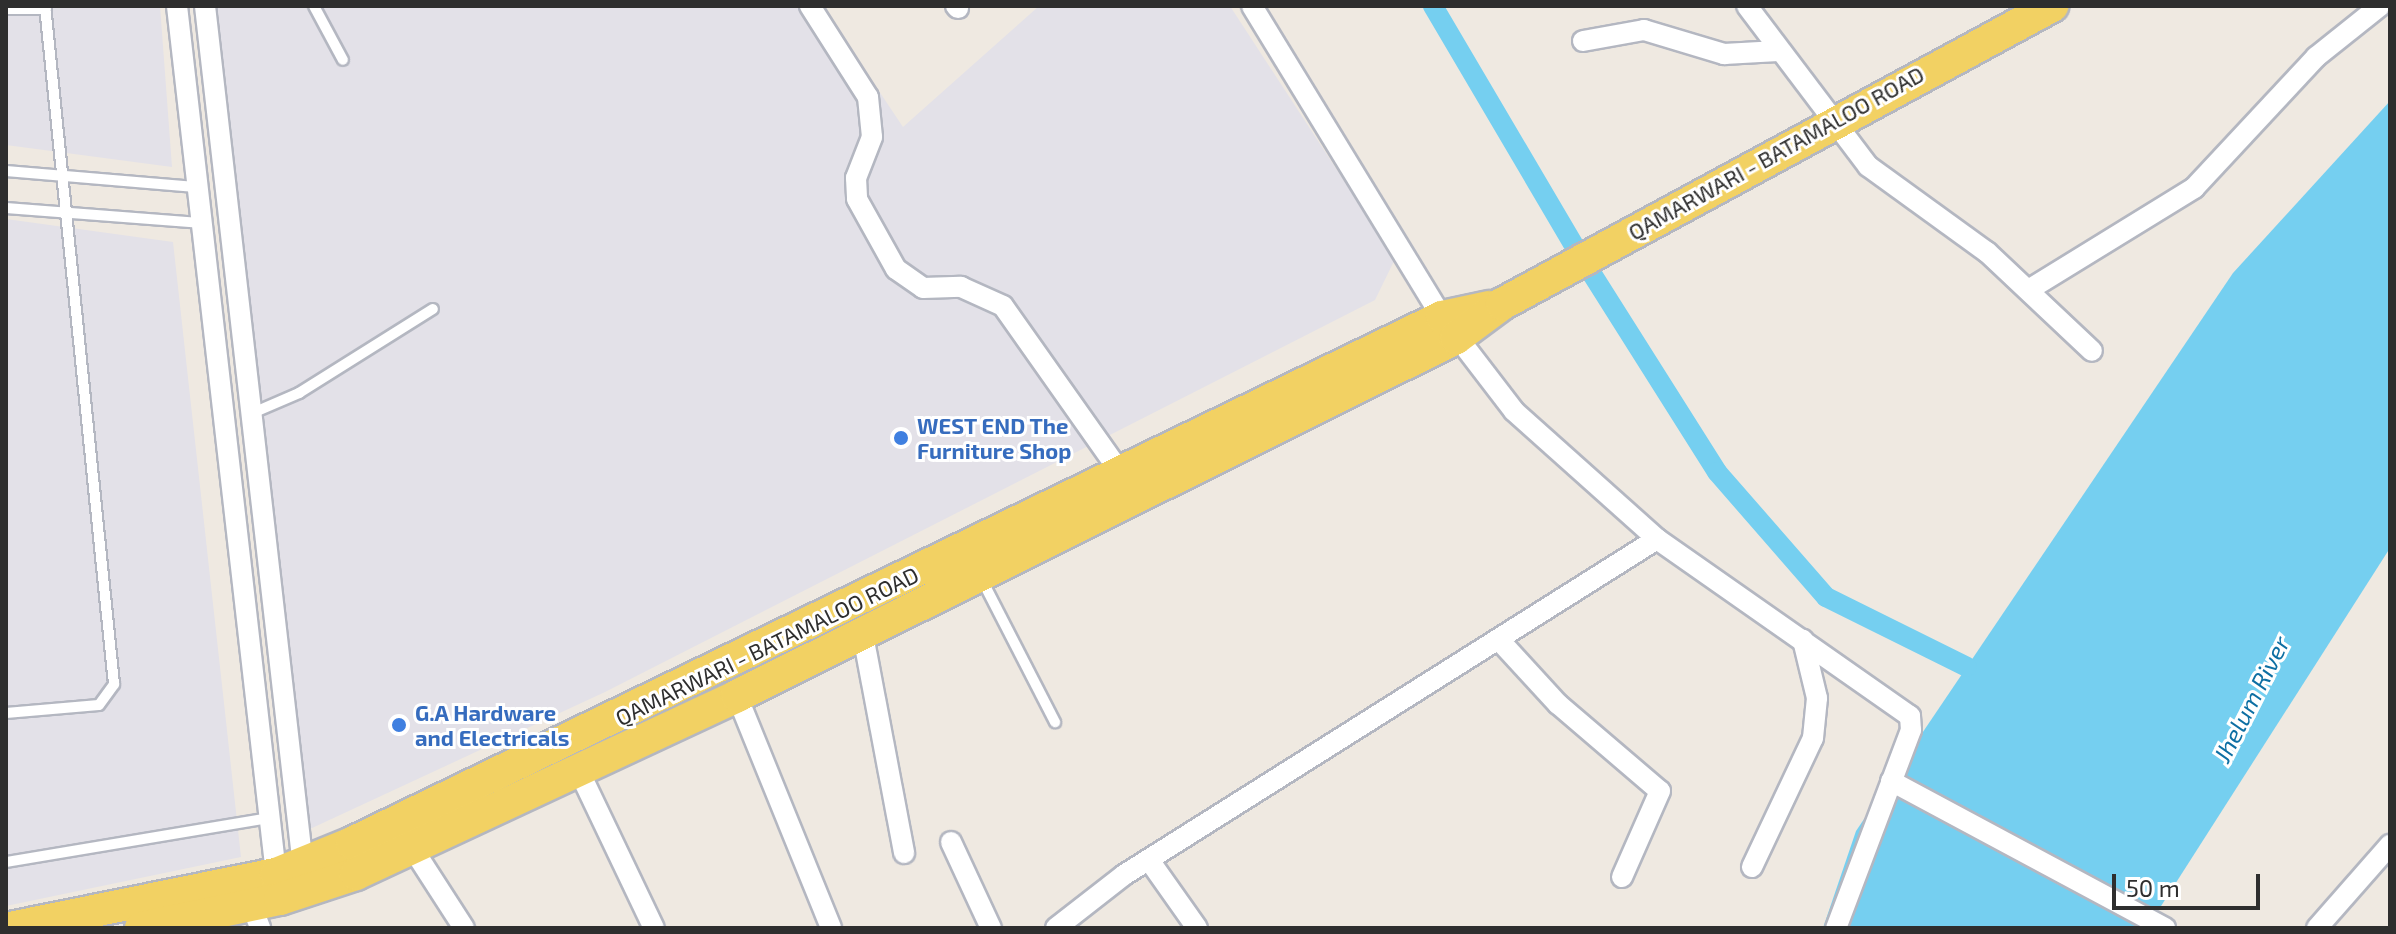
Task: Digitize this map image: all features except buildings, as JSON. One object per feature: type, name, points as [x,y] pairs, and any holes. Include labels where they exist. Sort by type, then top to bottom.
[{"type":"main road","name":"QAMARWARI - BATAMALOO ROAD","points":[[10,928],[279,893],[558,749],[1120,472],[1502,304],[1830,122],[2052,6]]},
{"type":"main road","name":"QAMARWARI - BATAMALOO ROAD","points":[[141,928],[208,920],[413,849],[737,696],[1449,328]]},
{"type":"street","points":[[177,6],[199,223],[279,893]]},
{"type":"street","points":[[205,6],[247,415],[279,893]]},
{"type":"street","points":[[810,6],[868,97],[873,127],[857,199],[896,269],[923,288],[961,287],[1003,306],[1120,472]]},
{"type":"street","points":[[1252,6],[1449,328],[1514,411],[1657,539],[1910,716],[1898,784],[1836,928]]},
{"type":"street","points":[[1747,6],[1830,122],[1892,187],[2030,289],[2092,351]]},
{"type":"street","points":[[2030,289],[2194,188],[2316,57],[2380,6]]},
{"type":"street","points":[[1583,41],[1644,30],[1724,54],[1778,51]]},
{"type":"street","points":[[1056,928],[1149,860],[1657,539]]},
{"type":"street","points":[[862,630],[904,853]]},
{"type":"street","points":[[1752,867],[1813,738],[1817,698],[1803,640]]},
{"type":"street","points":[[1500,641],[1558,704],[1660,791],[1622,877]]},
{"type":"street","points":[[737,696],[831,928]]},
{"type":"street","points":[[578,769],[654,928]]},
{"type":"street","points":[[1898,784],[2165,928]]},
{"type":"street","points":[[951,842],[991,928]]},
{"type":"street","points":[[413,849],[464,928]]},
{"type":"street","points":[[2317,928],[2388,849]]},
{"type":"street","points":[[1149,860],[1197,928]]},
{"type":"lane","points":[[314,6],[343,60]]},
{"type":"lane","points":[[6,9],[46,7],[114,684],[99,705],[6,713]]},
{"type":"lane","points":[[6,171],[195,187]]},
{"type":"lane","points":[[6,208],[66,216],[199,223]]},
{"type":"lane","points":[[247,415],[299,393],[433,309]]},
{"type":"lane","points":[[978,571],[1055,722]]},
{"type":"lane","points":[[6,862],[269,818]]},
{"type":"shaded area","points":[[6,6],[160,6],[172,167],[6,145]]},
{"type":"shaded area","points":[[216,6],[822,6],[903,127],[1039,6],[1230,6],[1395,259],[1375,300],[605,692],[297,835]]},
{"type":"shaded area","points":[[6,219],[173,242],[241,857],[6,906]]},
{"type":"water","name":"Jhelum River","points":[[2390,101],[2390,548],[2147,928],[1823,928],[1856,831],[2233,273]]},
{"type":"waterway","points":[[1433,6],[1573,244]]},
{"type":"waterway","points":[[1592,274],[1717,472],[1826,597],[1967,667]]},
{"type":"place","name":"WEST END The Furniture Shop","points":[[901,438]]},
{"type":"place","name":"G.A Hardware and Electricals","points":[[399,725]]}]
